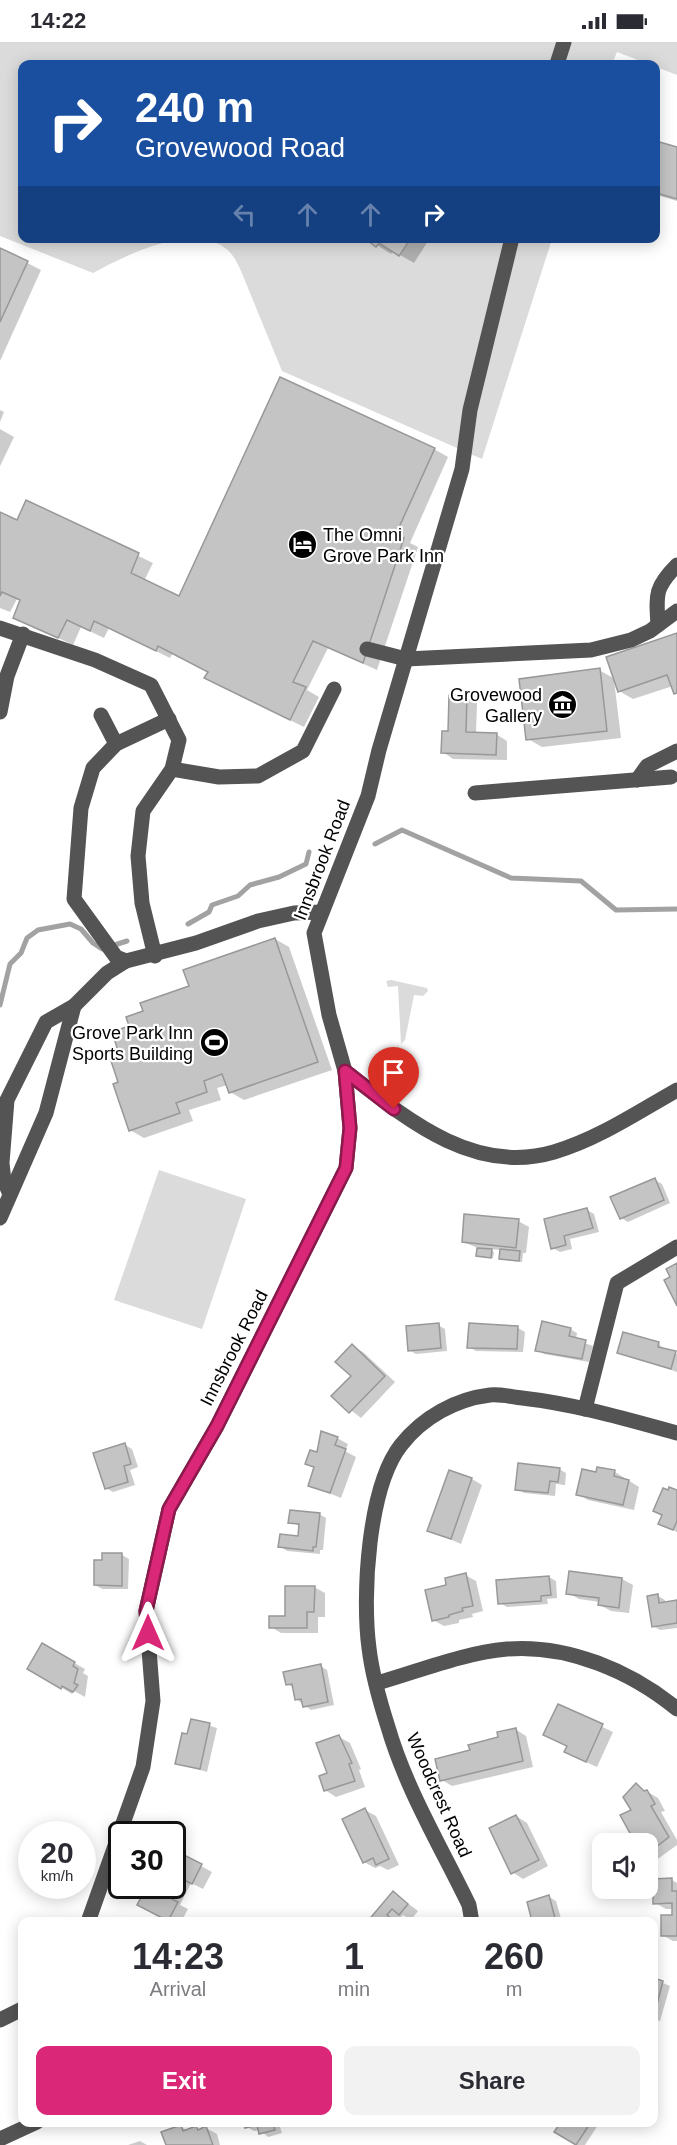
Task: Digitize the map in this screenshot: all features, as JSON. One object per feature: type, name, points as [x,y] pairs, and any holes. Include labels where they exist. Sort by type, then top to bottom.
[{"type":"street","points":[[558,60],[564,42]]},
{"type":"street","name":"Innsbrook Road","points":[[90,1917],[142,1767],[153,1701],[146,1611],[169,1509],[217,1426],[346,1168],[350,1128],[345,1071],[329,1015],[314,933],[368,796],[462,469],[470,410],[511,243]]},
{"type":"street","points":[[658,625],[656,596],[661,581],[677,565]]},
{"type":"street","points":[[367,649],[406,659],[591,650],[631,640],[677,611]]},
{"type":"street","points":[[0,628],[23,634],[124,672],[151,685],[179,740],[172,769],[143,811],[138,856],[142,903],[155,956]]},
{"type":"street","points":[[0,712],[8,676],[23,634]]},
{"type":"street","points":[[172,769],[219,777],[258,776],[303,751],[334,689]]},
{"type":"street","points":[[101,716],[116,744]]},
{"type":"street","points":[[121,959],[74,900],[81,808],[93,768],[116,744],[169,719]]},
{"type":"street","points":[[637,780],[647,766],[677,751]]},
{"type":"street","points":[[475,793],[671,777]]},
{"type":"street","points":[[10,1194],[4,1181],[2,1163],[7,1100],[46,1022],[74,1006],[121,959],[155,956],[258,921],[294,913],[322,912]]},
{"type":"street","points":[[0,1218],[46,1113],[74,1006]]},
{"type":"street","points":[[345,1071],[428,1133],[483,1154],[519,1156],[553,1153],[589,1138],[677,1090]]},
{"type":"street","points":[[585,1409],[617,1283],[677,1247]]},
{"type":"street","name":"Woodcrest Road","points":[[471,1917],[469,1905],[407,1778],[388,1728],[369,1649],[366,1611],[368,1567],[374,1520],[385,1479],[400,1446],[420,1425],[447,1407],[469,1399],[493,1395],[536,1399],[585,1409],[677,1433]]},
{"type":"street","points":[[377,1683],[447,1662],[506,1649],[542,1649],[579,1657],[617,1671],[677,1709]]},
{"type":"street","points":[[0,2020],[18,2011]]},
{"type":"street","points":[[0,2139],[26,2127]]},
{"type":"shaded area","points":[[0,42],[677,42],[677,75],[660,68],[660,60],[638,60],[617,52],[614,60],[18,60],[18,243],[163,243],[122,258],[93,273],[0,236]]},
{"type":"shaded area","points":[[215,243],[551,243],[482,459],[282,371],[241,271],[225,248]]},
{"type":"shaded area","points":[[391,980],[427,988],[428,991],[423,996],[414,995],[405,1040],[401,1044],[398,986],[388,987],[386,981]]},
{"type":"shaded area","points":[[159,1170],[246,1199],[202,1329],[114,1300]]},
{"type":"building","points":[[660,142],[677,147],[677,199],[660,194]]},
{"type":"building","points":[[379,243],[408,243],[399,256]]},
{"type":"building","points":[[0,248],[28,261],[0,322]]},
{"type":"building","name":"The Omni Grove Park Inn","points":[[280,377],[435,448],[396,534],[404,538],[363,663],[313,641],[293,682],[306,687],[290,720],[204,678],[208,672],[158,646],[156,651],[94,621],[90,631],[67,620],[58,638],[13,618],[20,600],[2,592],[0,596],[0,512],[17,520],[26,500],[139,553],[131,573],[179,596]]},
{"type":"building","points":[[677,633],[677,693],[674,694],[667,675],[618,692],[606,657]]},
{"type":"building","name":"Grovewood Gallery","points":[[600,668],[607,731],[526,740],[519,679]]},
{"type":"building","points":[[449,695],[467,695],[466,732],[497,733],[496,755],[441,753],[442,731],[448,731]]},
{"type":"building","name":"Grove Park Inn Sports Building","points":[[275,938],[318,1062],[229,1093],[222,1074],[204,1081],[207,1092],[176,1103],[180,1113],[129,1131],[113,1084],[118,1082],[110,1058],[119,1054],[112,1032],[129,1026],[126,1017],[143,1011],[140,1003],[189,986],[183,970]]},
{"type":"building","points":[[655,1178],[664,1200],[620,1219],[610,1197]]},
{"type":"building","points":[[587,1208],[593,1228],[564,1236],[566,1245],[551,1249],[544,1219]]},
{"type":"building","points":[[464,1214],[519,1219],[516,1248],[462,1242]]},
{"type":"building","points":[[477,1248],[492,1249],[491,1258],[476,1256]]},
{"type":"building","points":[[500,1249],[520,1251],[519,1261],[499,1259]]},
{"type":"building","points":[[677,1263],[677,1306],[664,1280],[670,1277],[666,1269]]},
{"type":"building","points":[[542,1321],[571,1328],[569,1336],[586,1340],[582,1359],[535,1351]]},
{"type":"building","points":[[439,1323],[441,1348],[408,1351],[406,1326]]},
{"type":"building","points":[[469,1323],[518,1326],[517,1349],[467,1348]]},
{"type":"building","points":[[623,1332],[659,1342],[658,1347],[676,1351],[671,1369],[617,1353]]},
{"type":"building","points":[[352,1344],[385,1376],[349,1413],[331,1396],[351,1376],[335,1362]]},
{"type":"building","points":[[321,1431],[338,1437],[335,1445],[346,1449],[330,1493],[308,1486],[314,1467],[305,1464],[310,1450],[317,1452]]},
{"type":"building","points":[[125,1443],[131,1464],[124,1466],[128,1482],[105,1489],[93,1453]]},
{"type":"building","points":[[518,1463],[560,1468],[558,1482],[550,1481],[548,1493],[515,1490]]},
{"type":"building","points":[[597,1467],[615,1470],[614,1476],[629,1480],[623,1505],[576,1495],[582,1469],[596,1472]]},
{"type":"building","points":[[449,1470],[472,1478],[451,1539],[427,1531]]},
{"type":"building","points":[[669,1487],[677,1490],[677,1521],[673,1530],[658,1524],[662,1515],[653,1511],[663,1488],[668,1490]]},
{"type":"building","points":[[290,1510],[320,1513],[316,1547],[313,1547],[313,1551],[278,1547],[280,1534],[298,1536],[299,1524],[288,1523]]},
{"type":"building","points":[[102,1553],[122,1553],[122,1586],[94,1585],[94,1560],[102,1560]]},
{"type":"building","points":[[569,1571],[622,1578],[619,1608],[598,1605],[599,1598],[566,1594]]},
{"type":"building","points":[[466,1573],[473,1606],[462,1608],[463,1611],[449,1615],[449,1617],[432,1621],[425,1590],[446,1585],[445,1578]]},
{"type":"building","points":[[549,1576],[551,1595],[541,1596],[541,1601],[498,1604],[496,1580]]},
{"type":"building","points":[[285,1586],[315,1586],[314,1612],[307,1612],[307,1628],[269,1628],[269,1616],[285,1616]]},
{"type":"building","points":[[658,1594],[659,1603],[677,1600],[677,1623],[652,1627],[647,1596]]},
{"type":"building","points":[[42,1643],[75,1662],[73,1666],[78,1669],[74,1683],[78,1685],[73,1692],[62,1686],[61,1689],[27,1669]]},
{"type":"building","points":[[321,1664],[328,1702],[303,1707],[301,1699],[295,1700],[292,1684],[286,1685],[283,1672]]},
{"type":"building","points":[[558,1704],[603,1724],[586,1762],[564,1752],[567,1746],[543,1735]]},
{"type":"building","points":[[191,1719],[210,1723],[200,1769],[175,1764],[182,1733],[187,1734]]},
{"type":"building","points":[[516,1728],[523,1761],[440,1781],[435,1759],[470,1750],[468,1745],[498,1737],[497,1732]]},
{"type":"building","points":[[339,1735],[352,1763],[349,1764],[355,1781],[324,1791],[319,1776],[327,1773],[316,1743]]},
{"type":"building","points":[[636,1783],[644,1791],[647,1790],[655,1804],[651,1806],[669,1837],[658,1845],[658,1833],[630,1833],[620,1815],[631,1810],[623,1797]]},
{"type":"building","points":[[365,1808],[389,1859],[376,1865],[373,1858],[363,1863],[342,1819]]},
{"type":"building","points":[[516,1815],[539,1860],[511,1874],[489,1828]]},
{"type":"building","points":[[186,1856],[202,1864],[192,1884],[186,1881]]},
{"type":"building","points":[[672,1878],[672,1891],[677,1891],[677,1936],[661,1936],[661,1915],[672,1915],[672,1903],[653,1904],[653,1899],[658,1899],[658,1879]]},
{"type":"building","points":[[393,1891],[408,1904],[399,1915],[392,1909],[387,1915],[389,1917],[371,1917]]},
{"type":"building","points":[[549,1895],[555,1917],[531,1917],[527,1902]]},
{"type":"building","points":[[140,1899],[172,1899],[178,1902],[170,1917],[160,1917],[137,1905]]},
{"type":"building","points":[[658,1979],[663,1981],[658,2000]]},
{"type":"building","points":[[175,2127],[182,2127],[183,2131],[193,2127],[198,2130],[206,2127],[213,2145],[166,2145],[161,2132]]},
{"type":"building","points":[[257,2127],[274,2127],[275,2130],[259,2134]]},
{"type":"building","points":[[558,2127],[588,2127],[576,2145],[554,2132]]},
{"type":"waterway","points":[[375,844],[402,830],[511,878],[581,881],[616,910],[677,909]]},
{"type":"waterway","points":[[188,924],[209,912],[212,905],[238,896],[250,885],[279,877],[306,864],[309,852]]},
{"type":"waterway","points":[[0,1005],[10,964],[21,953],[27,938],[38,930],[70,924],[81,929],[93,943],[102,949],[127,941]]},
{"type":"place","name":"The Omni Grove Park Inn","points":[[302,545]]},
{"type":"place","name":"Grovewood Gallery","points":[[563,705]]},
{"type":"place","name":"Grove Park Inn Sports Building","points":[[214,1043]]},
{"type":"route","points":[[148,1633],[146,1611],[169,1509],[217,1426],[346,1168],[350,1128],[345,1071],[394,1109]]}]
